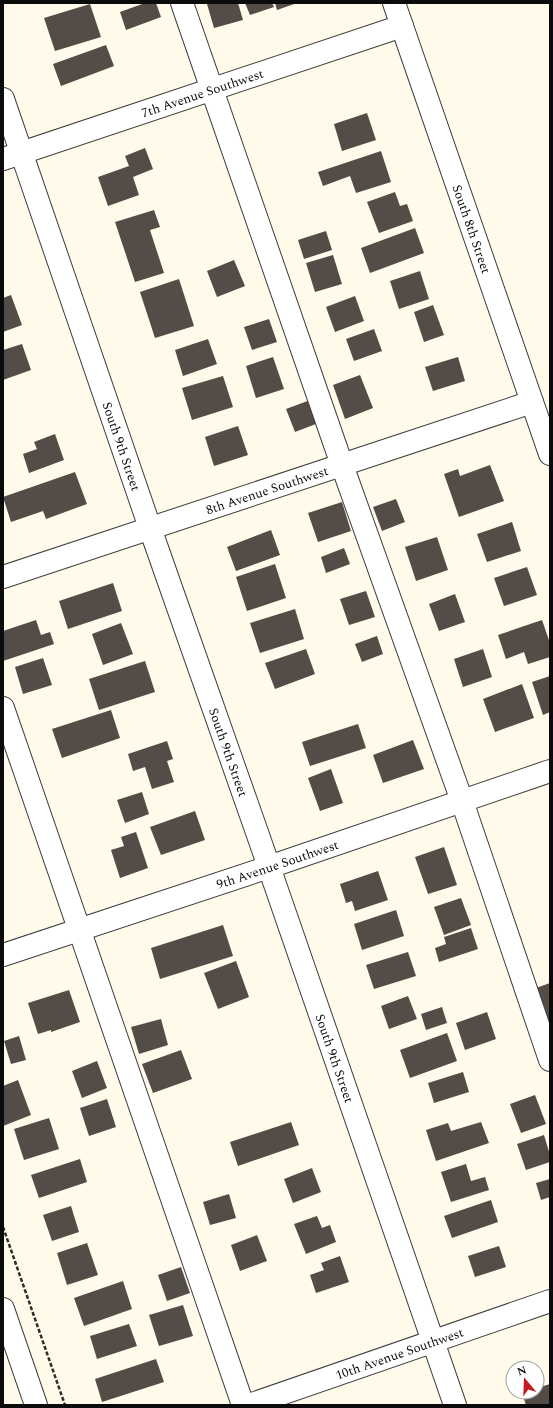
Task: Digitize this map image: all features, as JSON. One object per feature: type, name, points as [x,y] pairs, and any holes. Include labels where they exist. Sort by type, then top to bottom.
[{"type":"street","points":[[182,3],[342,465],[462,801],[550,1060]]},
{"type":"street","name":"South 8th Street","points":[[394,3],[550,454]]},
{"type":"street","name":"7th Avenue Southwest","points":[[12,156],[402,26]]},
{"type":"street","name":"South 9th Street","points":[[3,99],[12,156],[150,528],[456,1405]]},
{"type":"street","name":"8th Avenue Southwest","points":[[3,577],[532,402]]},
{"type":"street","points":[[3,708],[243,1405]]},
{"type":"street","name":"9th Avenue Southwest","points":[[3,955],[269,867],[550,771]]},
{"type":"street","name":"10th Avenue Southwest","points":[[249,1405],[550,1301]]},
{"type":"street","points":[[3,1309],[36,1405]]},
{"type":"path","points":[[3,1227],[65,1405]]},
{"type":"building","points":[[145,3],[156,3],[161,17],[126,30],[120,12]]},
{"type":"building","points":[[238,3],[243,20],[214,28],[207,4]]},
{"type":"building","points":[[245,3],[272,3],[274,7],[250,15]]},
{"type":"building","points":[[275,3],[297,3],[277,10]]},
{"type":"building","points":[[90,4],[101,37],[55,51],[44,18]]},
{"type":"building","points":[[106,45],[114,66],[61,86],[53,64]]},
{"type":"building","points":[[367,113],[376,140],[342,151],[334,124]]},
{"type":"building","points":[[145,148],[153,169],[133,177],[139,195],[108,206],[98,177],[129,166],[125,156]]},
{"type":"building","points":[[381,151],[391,182],[356,193],[350,176],[323,186],[318,172]]},
{"type":"building","points":[[395,192],[400,206],[407,204],[413,221],[379,233],[367,202]]},
{"type":"building","points":[[154,210],[160,227],[150,230],[164,273],[135,282],[115,222]]},
{"type":"building","points":[[415,228],[424,253],[370,273],[361,248]]},
{"type":"building","points":[[326,231],[332,250],[304,259],[298,240]]},
{"type":"building","points":[[333,255],[342,284],[315,292],[306,263]]},
{"type":"building","points":[[234,260],[245,286],[217,297],[207,271]]},
{"type":"building","points":[[420,271],[429,299],[399,309],[390,281]]},
{"type":"building","points":[[179,279],[194,326],[155,338],[140,292]]},
{"type":"building","points":[[11,295],[22,325],[3,332],[3,298]]},
{"type":"building","points":[[355,296],[364,321],[335,332],[326,307]]},
{"type":"building","points":[[433,305],[444,335],[424,342],[414,312]]},
{"type":"building","points":[[269,319],[277,342],[252,350],[244,327]]},
{"type":"building","points":[[374,329],[382,351],[354,361],[346,339]]},
{"type":"building","points":[[208,339],[217,364],[183,376],[175,350]]},
{"type":"building","points":[[22,344],[31,370],[3,380],[3,350]]},
{"type":"building","points":[[273,357],[284,389],[256,398],[246,366]]},
{"type":"building","points":[[458,357],[465,381],[433,391],[425,367]]},
{"type":"building","points":[[360,375],[373,408],[345,419],[333,385]]},
{"type":"building","points":[[223,376],[233,407],[192,420],[182,388]]},
{"type":"building","points":[[313,399],[321,422],[295,432],[286,409]]},
{"type":"building","points":[[238,426],[248,455],[214,466],[205,437]]},
{"type":"building","points":[[55,434],[64,460],[29,473],[23,454],[37,449],[34,442]]},
{"type":"building","points":[[490,465],[504,501],[459,517],[444,474],[458,469],[460,476]]},
{"type":"building","points":[[75,472],[87,504],[46,519],[43,511],[11,522],[3,497]]},
{"type":"building","points":[[396,499],[405,522],[382,531],[373,507]]},
{"type":"building","points":[[342,502],[351,531],[318,542],[308,513]]},
{"type":"building","points":[[512,522],[521,551],[487,562],[477,534]]},
{"type":"building","points":[[271,530],[280,555],[236,571],[227,547]]},
{"type":"building","points":[[437,537],[448,570],[416,581],[405,547]]},
{"type":"building","points":[[344,548],[350,564],[326,573],[321,557]]},
{"type":"building","points":[[275,564],[286,598],[247,611],[236,577]]},
{"type":"building","points":[[527,567],[537,595],[504,606],[494,578]]},
{"type":"building","points":[[113,583],[122,611],[68,629],[59,601]]},
{"type":"building","points":[[366,591],[375,617],[349,625],[340,599]]},
{"type":"building","points":[[455,594],[465,622],[439,631],[429,604]]},
{"type":"building","points":[[295,609],[304,639],[260,653],[250,623]]},
{"type":"building","points":[[36,620],[41,635],[50,632],[54,644],[3,661],[3,631]]},
{"type":"building","points":[[542,620],[550,643],[550,657],[528,664],[524,652],[506,659],[498,635]]},
{"type":"building","points":[[121,623],[133,654],[103,665],[92,634]]},
{"type":"building","points":[[377,636],[383,654],[362,662],[355,644]]},
{"type":"building","points":[[306,649],[315,674],[275,689],[265,663]]},
{"type":"building","points":[[483,649],[492,677],[463,687],[454,659]]},
{"type":"building","points":[[43,658],[52,685],[23,694],[15,667]]},
{"type":"building","points":[[145,661],[155,692],[99,710],[89,679]]},
{"type":"building","points":[[550,676],[550,712],[543,715],[532,682]]},
{"type":"building","points":[[522,684],[534,718],[495,732],[483,699]]},
{"type":"building","points":[[111,710],[120,738],[62,758],[52,729]]},
{"type":"building","points":[[358,724],[366,748],[310,766],[302,742]]},
{"type":"building","points":[[413,740],[424,769],[383,783],[373,755]]},
{"type":"building","points":[[167,741],[173,759],[167,761],[174,782],[152,789],[145,767],[133,771],[128,754]]},
{"type":"building","points":[[331,769],[343,803],[320,811],[308,778]]},
{"type":"building","points":[[142,792],[149,814],[125,823],[117,800]]},
{"type":"building","points":[[195,811],[205,840],[161,855],[150,827]]},
{"type":"building","points":[[136,832],[148,868],[120,878],[111,850],[124,846],[121,837]]},
{"type":"building","points":[[444,847],[457,885],[428,894],[415,857]]},
{"type":"building","points":[[378,871],[388,900],[355,911],[352,901],[346,903],[340,884]]},
{"type":"building","points":[[461,898],[471,925],[444,935],[434,907]]},
{"type":"building","points":[[396,910],[404,936],[362,950],[354,924]]},
{"type":"building","points":[[223,925],[233,956],[160,979],[151,948]]},
{"type":"building","points":[[471,928],[478,949],[439,962],[435,948],[446,944],[444,937]]},
{"type":"building","points":[[408,952],[416,976],[374,989],[366,965]]},
{"type":"building","points":[[236,961],[249,997],[218,1009],[204,973]]},
{"type":"building","points":[[550,983],[550,1030],[536,988]]},
{"type":"building","points":[[69,990],[80,1022],[51,1032],[51,1030],[38,1034],[28,1003]]},
{"type":"building","points":[[408,996],[417,1019],[389,1029],[381,1006]]},
{"type":"building","points":[[442,1007],[447,1023],[426,1030],[421,1014]]},
{"type":"building","points":[[487,1012],[496,1039],[465,1050],[456,1023]]},
{"type":"building","points":[[161,1019],[168,1045],[139,1054],[131,1027]]},
{"type":"building","points":[[447,1033],[457,1061],[410,1078],[400,1050]]},
{"type":"building","points":[[19,1036],[26,1060],[11,1064],[4,1041]]},
{"type":"building","points":[[181,1050],[192,1079],[153,1093],[142,1064]]},
{"type":"building","points":[[97,1061],[107,1088],[82,1098],[72,1071]]},
{"type":"building","points":[[463,1072],[469,1092],[434,1103],[428,1083]]},
{"type":"building","points":[[18,1080],[31,1115],[3,1126],[3,1086]]},
{"type":"building","points":[[535,1095],[546,1124],[521,1133],[510,1104]]},
{"type":"building","points":[[107,1099],[116,1127],[89,1136],[80,1108]]},
{"type":"building","points":[[49,1118],[59,1149],[24,1160],[14,1129]]},
{"type":"building","points":[[291,1122],[299,1145],[238,1166],[230,1142]]},
{"type":"building","points":[[481,1122],[489,1143],[436,1161],[426,1130],[448,1123],[451,1131]]},
{"type":"building","points":[[544,1135],[550,1155],[550,1162],[526,1170],[517,1144]]},
{"type":"building","points":[[80,1159],[87,1182],[39,1198],[31,1175]]},
{"type":"building","points":[[466,1164],[471,1181],[485,1177],[489,1190],[451,1202],[441,1172]]},
{"type":"building","points":[[312,1168],[321,1192],[293,1203],[284,1179]]},
{"type":"building","points":[[550,1179],[550,1197],[541,1200],[536,1183]]},
{"type":"building","points":[[229,1194],[236,1218],[210,1225],[203,1202]]},
{"type":"building","points":[[491,1200],[498,1222],[452,1238],[444,1216]]},
{"type":"building","points":[[71,1206],[79,1232],[52,1241],[43,1215]]},
{"type":"building","points":[[317,1216],[322,1228],[330,1225],[336,1242],[306,1254],[294,1224]]},
{"type":"building","points":[[257,1235],[267,1261],[240,1271],[231,1245]]},
{"type":"building","points":[[87,1243],[98,1275],[67,1285],[57,1253]]},
{"type":"building","points":[[499,1246],[506,1267],[475,1277],[468,1256]]},
{"type":"building","points":[[340,1256],[349,1282],[316,1293],[310,1275],[324,1270],[321,1263]]},
{"type":"building","points":[[181,1267],[190,1293],[167,1301],[158,1275]]},
{"type":"building","points":[[123,1281],[132,1309],[84,1326],[74,1298]]},
{"type":"building","points":[[183,1305],[193,1336],[159,1346],[149,1315]]},
{"type":"building","points":[[129,1324],[137,1346],[97,1359],[90,1336]]},
{"type":"building","points":[[156,1359],[164,1382],[102,1402],[95,1379]]},
{"type":"building","points":[[550,1384],[550,1405],[526,1405],[524,1400],[545,1400],[545,1386]]}]
